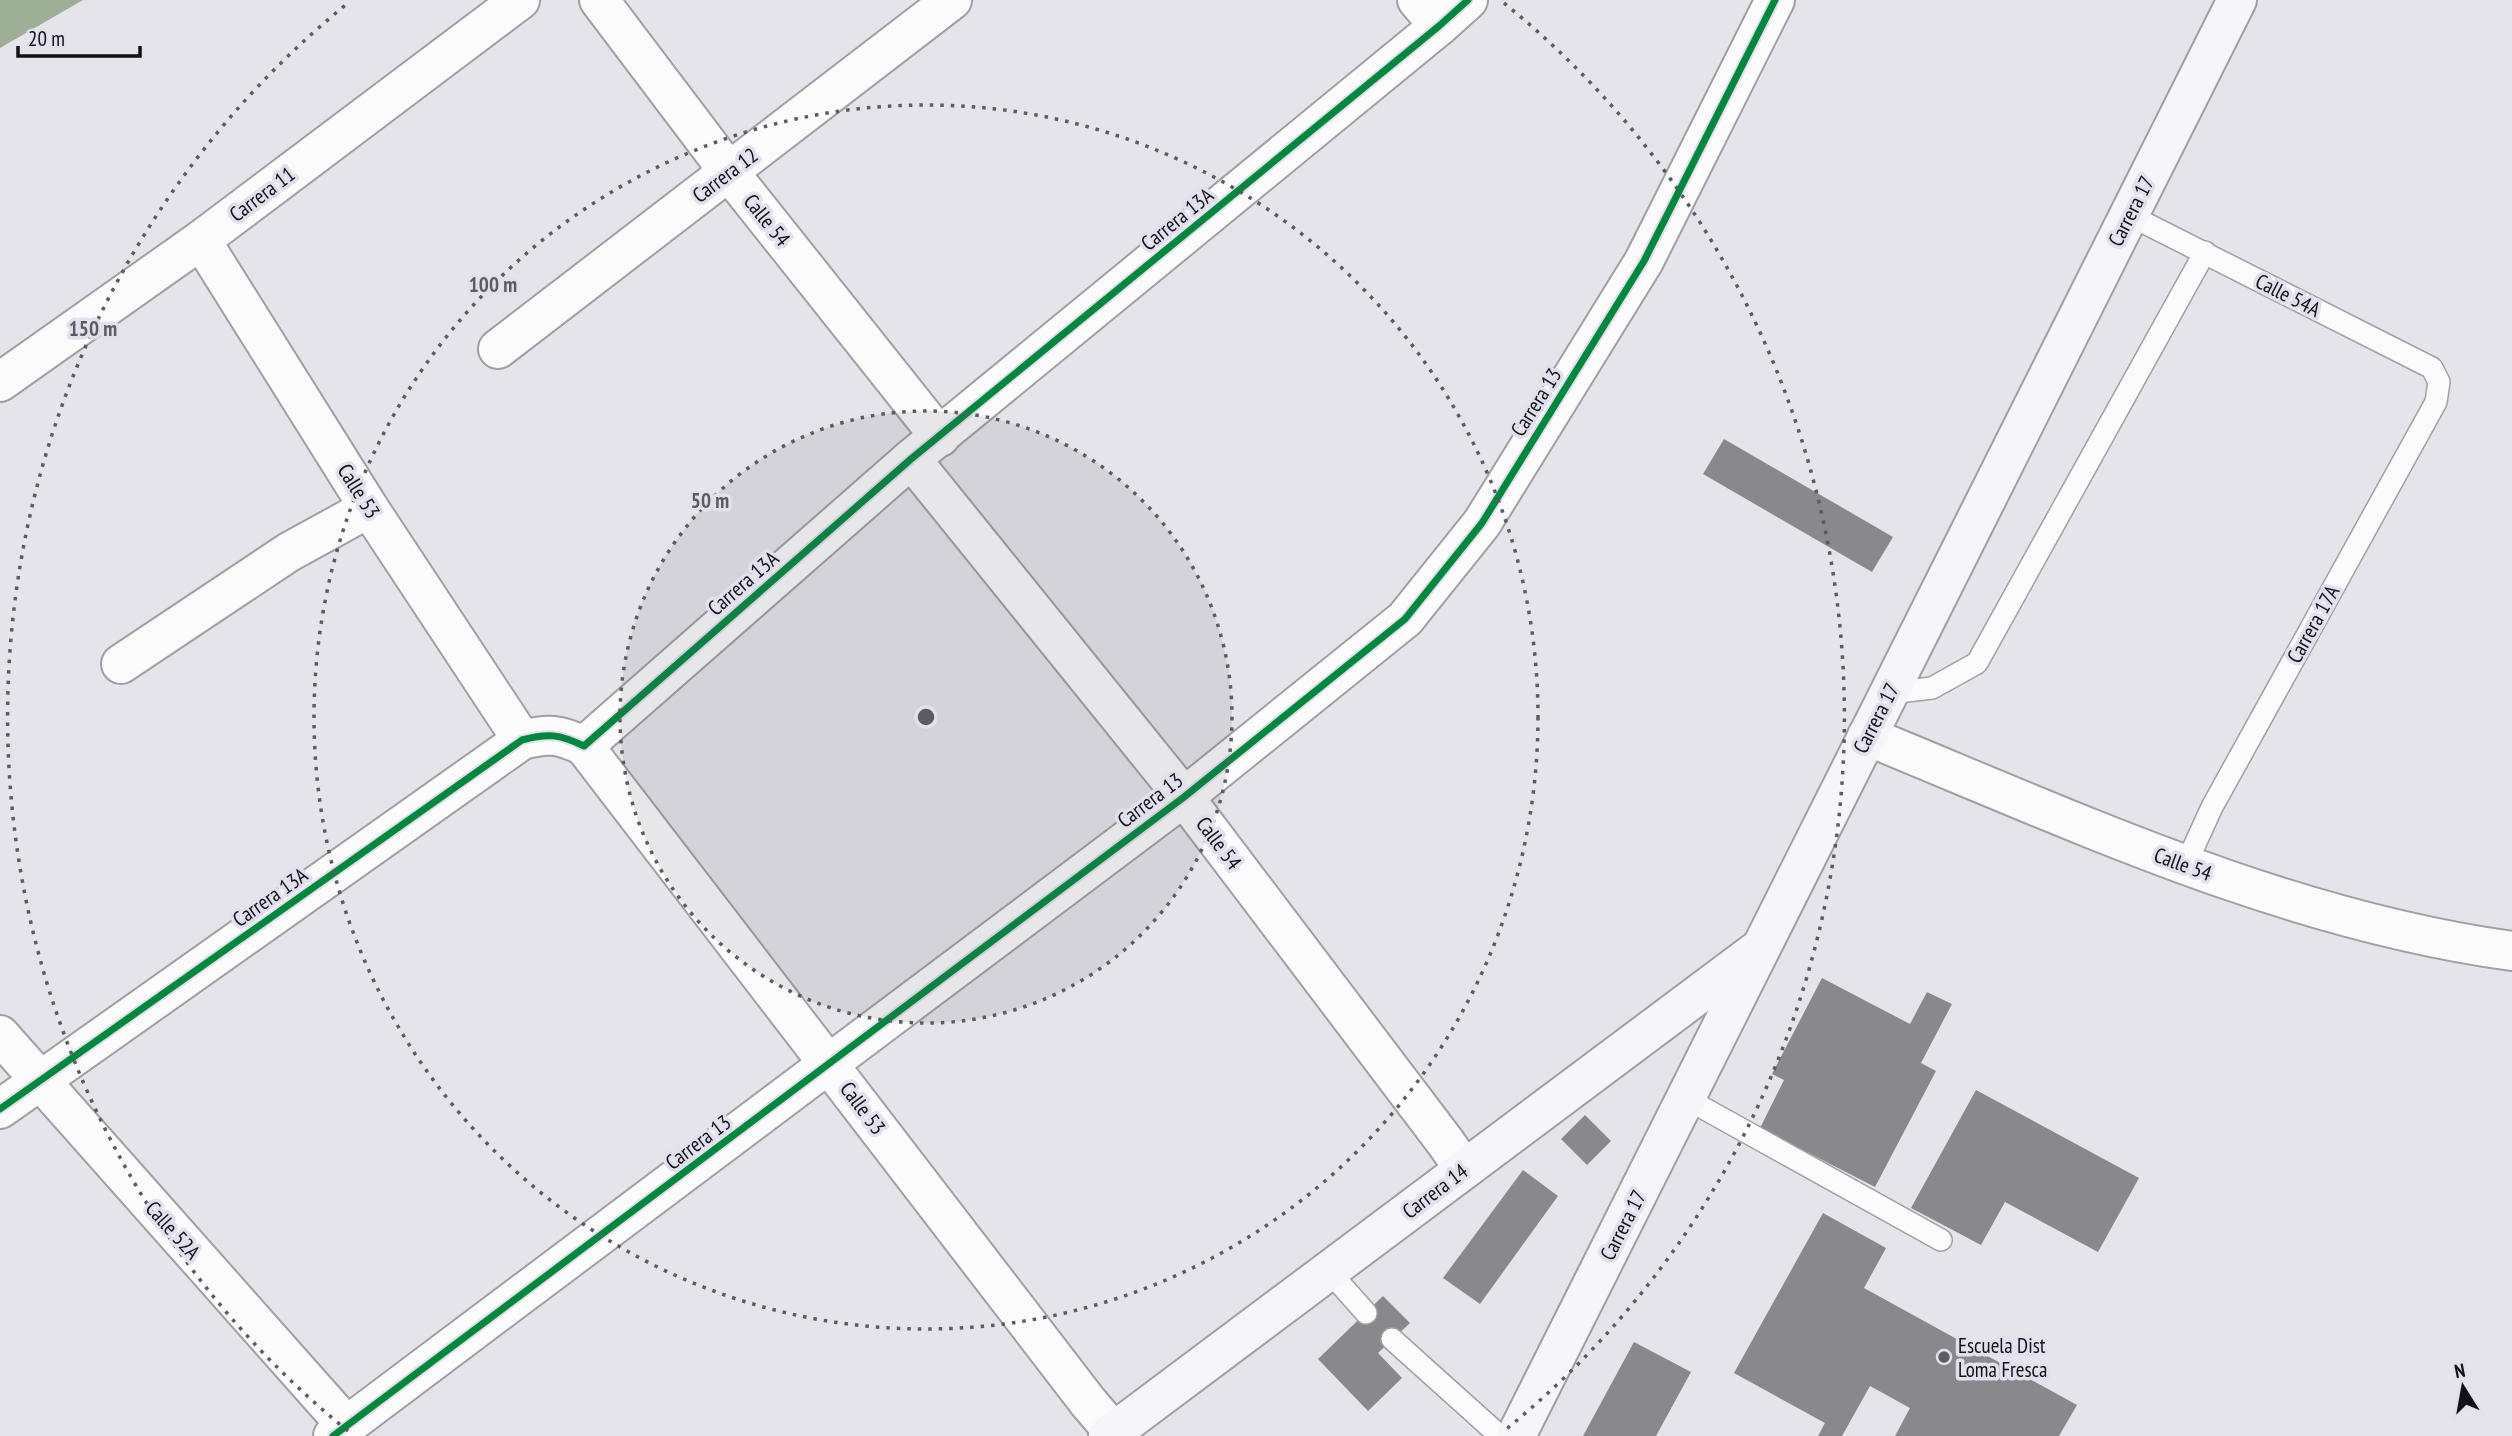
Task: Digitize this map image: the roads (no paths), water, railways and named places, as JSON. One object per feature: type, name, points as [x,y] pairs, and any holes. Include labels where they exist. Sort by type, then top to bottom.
[{"type":"main road","name":"Carrera 17","points":[[1516,1436],[2238,0]]},
{"type":"main road","name":"Carrera 14","points":[[1113,1435],[1328,1270],[1763,946]]},
{"type":"street","name":"Carrera 11","points":[[0,382],[201,240],[520,0]]},
{"type":"street","name":"Calle 54","points":[[598,0],[729,172],[925,448],[1464,1169]]},
{"type":"street","name":"Carrera 12","points":[[498,349],[952,0]]},
{"type":"street","name":"Carrera 13A","points":[[0,1109],[522,740],[543,734],[565,737],[583,746],[1428,13],[1468,0]]},
{"type":"street","name":"Carrera 13","points":[[339,1431],[1184,797],[1405,619],[1482,523],[1644,261],[1775,0]]},
{"type":"street","name":"Calle 53","points":[[201,240],[369,508],[522,740]]},
{"type":"street","points":[[121,664],[289,552],[369,508]]},
{"type":"street","name":"Calle 54","points":[[1867,736],[2185,866],[2335,914],[2425,936],[2512,951]]},
{"type":"street","name":"Calle 53","points":[[583,746],[1113,1435]]},
{"type":"street","name":"Calle 52A","points":[[0,1035],[339,1431]]},
{"type":"lane","name":"Calle 54A","points":[[2129,215],[2432,368],[2439,382]]},
{"type":"lane","points":[[1889,693],[1932,688],[1977,663],[2205,252]]},
{"type":"lane","name":"Carrera 17A","points":[[2185,866],[2212,807],[2436,402],[2439,382]]},
{"type":"lane","points":[[1686,1099],[1941,1240]]},
{"type":"lane","points":[[1328,1270],[1366,1313]]},
{"type":"lane","points":[[1392,1339],[1500,1436]]},
{"type":"place","name":"Escuela Dist Loma Fresca","points":[[1944,1357]]}]
